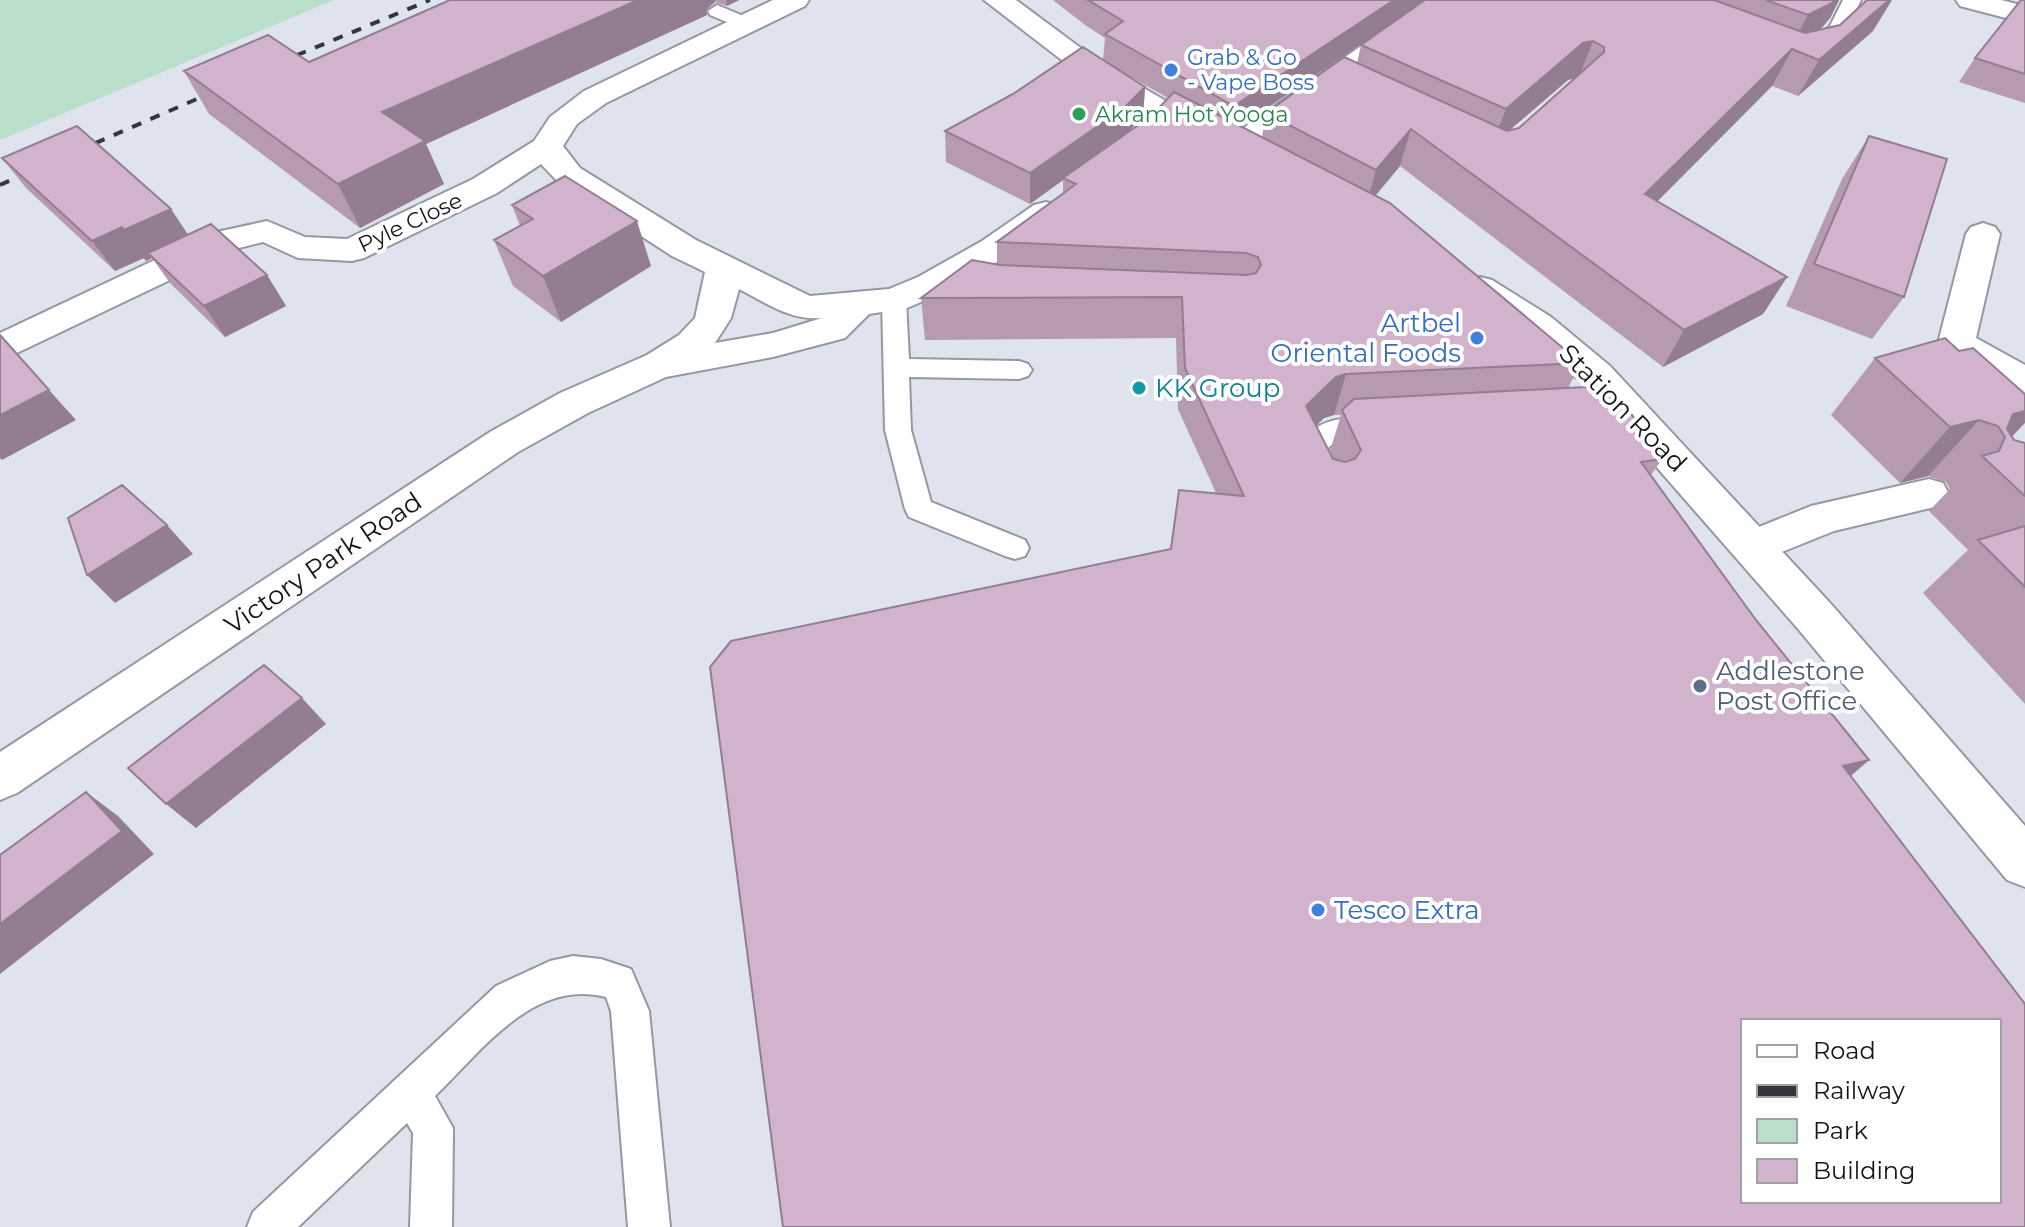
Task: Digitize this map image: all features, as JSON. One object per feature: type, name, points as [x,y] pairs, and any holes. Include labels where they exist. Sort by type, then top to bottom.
[{"type":"street","points":[[547,146],[551,134],[568,114],[595,97],[732,17],[795,0]]},
{"type":"street","points":[[998,0],[1095,72],[1155,126],[1245,158],[1342,86],[1445,0]]},
{"type":"street","points":[[1970,0],[2025,15]]},
{"type":"street","name":"Victory Park Road","points":[[547,146],[555,161],[569,175],[684,248],[805,308],[878,302]]},
{"type":"street","name":"Pyle Close","points":[[0,348],[224,241],[267,231],[298,247],[352,250],[485,186],[547,146]]},
{"type":"street","name":"Victory Park Road","points":[[656,365],[773,345],[832,329],[878,302],[930,285],[994,249],[1070,194]]},
{"type":"street","points":[[1983,234],[1956,343],[2025,382]]},
{"type":"street","name":"Victory Park Road","points":[[0,778],[504,442],[574,402],[656,365],[704,332],[720,304],[723,269]]},
{"type":"street","name":"Station Road","points":[[1457,274],[1538,326],[1597,375],[1617,413],[1754,547],[2025,863]]},
{"type":"street","points":[[1754,547],[1826,517],[1929,494]]},
{"type":"lane","points":[[1798,58],[1810,55],[1838,29],[1852,0]]},
{"type":"lane","points":[[930,285],[973,292]]},
{"type":"lane","points":[[878,302],[896,368],[898,430],[919,509],[1015,548]]},
{"type":"lane","points":[[896,368],[1019,370]]},
{"type":"lane","points":[[1331,489],[1311,447],[1334,428],[1397,425]]},
{"type":"lane","points":[[268,1227],[509,999],[554,975],[592,973],[618,982],[630,1011],[649,1227]]},
{"type":"lane","points":[[410,1092],[433,1128],[431,1227]]},
{"type":"green space","points":[[0,0],[334,0],[0,140]]},
{"type":"building","points":[[450,0],[638,0],[382,112],[425,141],[338,184],[184,71],[268,35],[309,62]]},
{"type":"building","points":[[1088,0],[1394,0],[1234,106],[1105,34],[1123,21]]},
{"type":"building","points":[[1425,0],[1714,0],[1805,33],[1840,25],[1867,0],[1889,0],[1819,60],[1792,49],[1645,194],[1787,277],[1684,330],[1411,129],[1376,170],[1266,113],[1344,57],[1507,131],[1519,128],[1604,52],[1604,47],[1593,41],[1583,43],[1506,109],[1361,45]]},
{"type":"building","points":[[1766,0],[1835,0],[1808,15]]},
{"type":"building","points":[[2021,0],[2025,0],[2025,74],[1975,58]]},
{"type":"building","points":[[1083,47],[1145,87],[1124,108],[1030,173],[945,131],[1013,94]]},
{"type":"building","name":"Tesco Extra","points":[[1174,92],[1390,203],[1581,363],[1346,374],[1336,377],[1306,406],[1333,459],[1345,462],[1355,459],[1361,450],[1342,410],[1354,399],[1605,386],[1632,415],[1662,459],[1641,462],[1756,620],[1869,760],[1843,766],[2025,1004],[2025,1227],[783,1227],[710,667],[731,641],[1171,549],[1179,490],[1244,496],[1185,368],[1182,297],[921,298],[972,260],[1000,265],[1246,275],[1256,273],[1261,265],[1258,257],[1246,253],[997,242],[1076,184],[1063,178],[1151,116]]},
{"type":"building","points":[[77,126],[171,209],[92,241],[2,158]]},
{"type":"building","points":[[1869,136],[1947,159],[1904,297],[1814,264]]},
{"type":"building","points":[[565,176],[637,221],[543,276],[494,240],[533,219],[512,205]]},
{"type":"building","points":[[211,224],[267,275],[204,306],[148,253]]},
{"type":"building","points":[[0,335],[49,390],[0,415]]},
{"type":"building","points":[[1945,338],[1959,351],[1973,348],[2025,394],[2025,411],[2013,414],[2007,429],[2014,440],[2025,443],[2025,496],[1982,456],[1999,451],[2005,437],[1998,426],[1979,420],[1950,427],[1875,358]]},
{"type":"building","points":[[122,485],[167,525],[87,575],[68,518]]},
{"type":"building","points":[[2025,526],[2025,587],[1978,540]]},
{"type":"building","points":[[264,665],[302,698],[166,804],[128,768]]},
{"type":"building","points":[[86,792],[122,831],[0,924],[0,855]]},
{"type":"railway","points":[[278,63],[430,0]]},
{"type":"railway","points":[[77,151],[220,89]]},
{"type":"railway","points":[[0,185],[36,169]]},
{"type":"place","name":"Grab & Go - Vape Boss","points":[[1171,70]]},
{"type":"place","name":"Akram Hot Yooga","points":[[1079,114]]},
{"type":"place","name":"Artbel Oriental Foods","points":[[1477,338]]},
{"type":"place","name":"KK Group","points":[[1139,388]]},
{"type":"place","name":"Addlestone Post Office","points":[[1700,686]]},
{"type":"place","name":"Tesco Extra","points":[[1318,910]]}]
